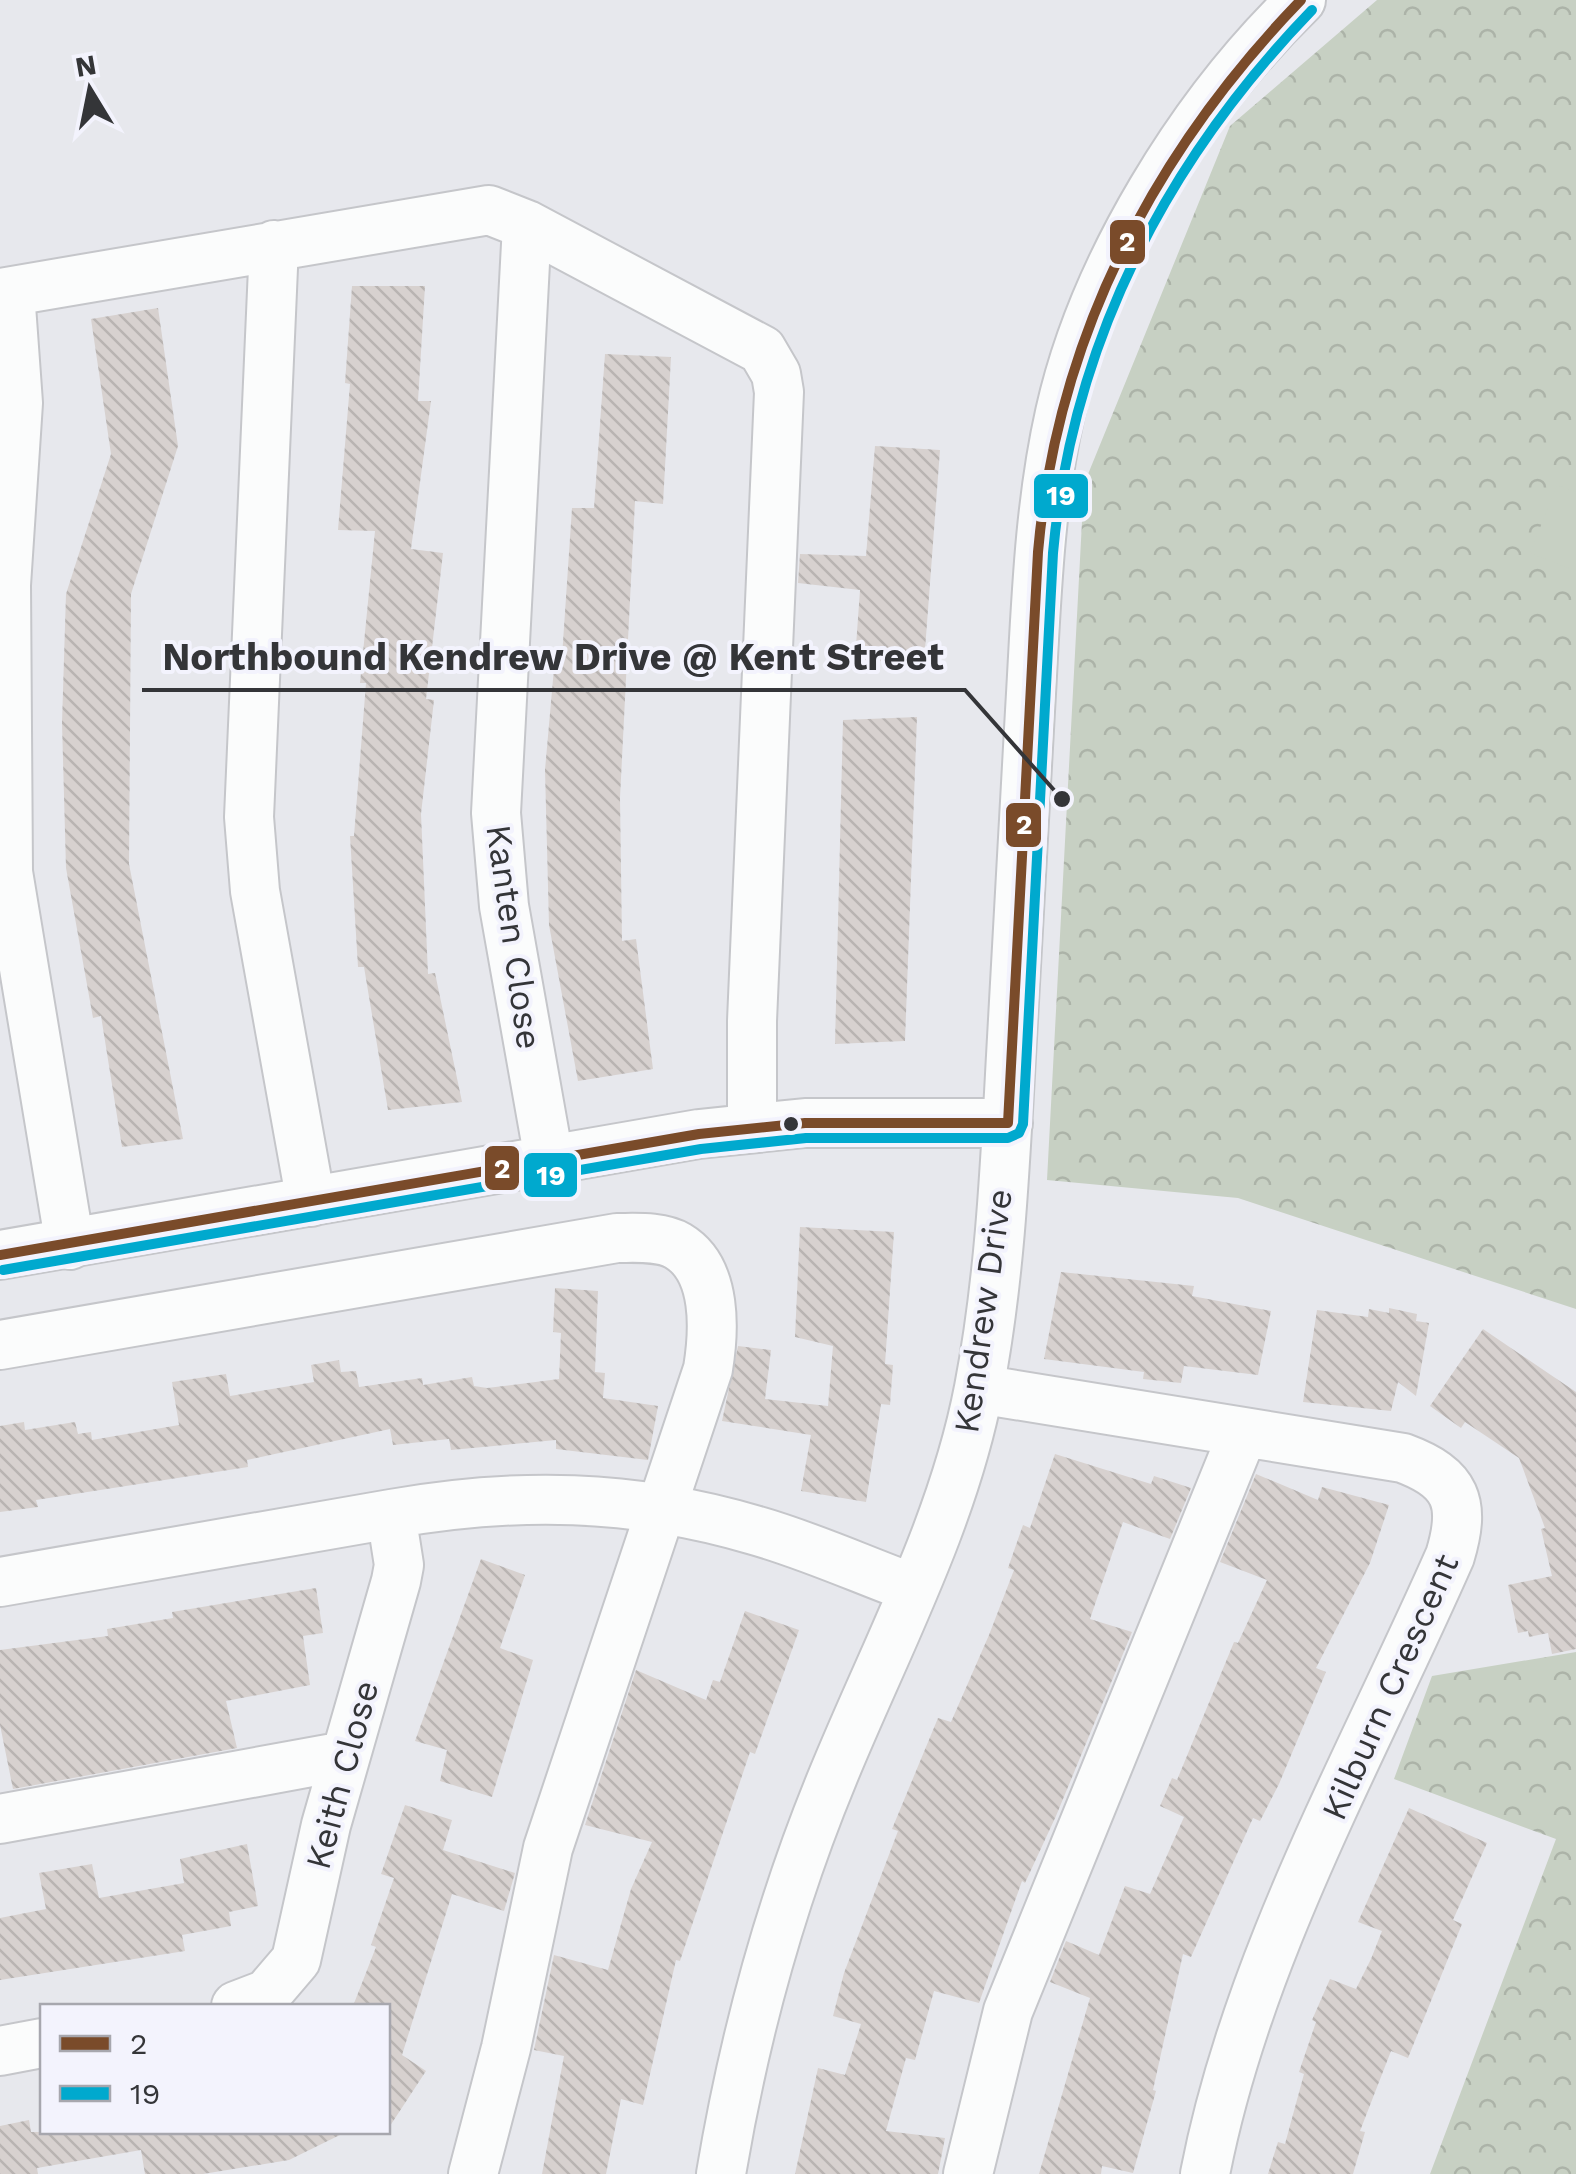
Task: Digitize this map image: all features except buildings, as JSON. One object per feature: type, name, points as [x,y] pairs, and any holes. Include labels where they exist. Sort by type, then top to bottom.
[{"type":"street","name":"Kendrew Drive","points":[[720,2174],[755,2004],[778,1926],[831,1780],[951,1493],[979,1389],[996,1276],[1008,1124],[1038,568],[1061,408],[1118,256],[1168,167],[1218,92],[1301,0]]},
{"type":"street","points":[[70,1245],[8,872],[6,584],[18,403],[5,293],[469,211],[489,210],[527,225],[745,336],[762,350],[776,374],[779,392],[752,1021],[752,1128]]},
{"type":"street","name":"Kanten Close","points":[[527,225],[496,814],[504,906],[548,1159]]},
{"type":"street","points":[[274,245],[249,816],[255,891],[310,1202]]},
{"type":"street","points":[[0,1255],[548,1159],[752,1128],[805,1122],[1008,1124]]},
{"type":"street","points":[[0,1345],[586,1242],[651,1238],[679,1246],[696,1264],[708,1298],[712,1341],[701,1397],[659,1507],[548,1848],[506,2048],[473,2174]]},
{"type":"street","name":"Kilburn Crescent","points":[[979,1389],[1403,1458],[1442,1478],[1453,1492],[1459,1511],[1450,1556],[1275,1950],[1228,2084],[1205,2174]]},
{"type":"street","points":[[968,2174],[1008,2011],[1243,1433]]},
{"type":"street","points":[[0,1582],[391,1514],[521,1498],[572,1497],[659,1507],[758,1531],[912,1588]]},
{"type":"street","name":"Keith Close","points":[[241,2004],[267,1994],[296,1960],[344,1756],[396,1581],[398,1564],[391,1514]]},
{"type":"street","points":[[0,1819],[344,1756]]},
{"type":"street","points":[[0,2051],[40,2043]]},
{"type":"green space","points":[[1377,0],[1576,0],[1576,1309],[1238,1198],[1047,1180],[1084,484],[1230,126]]},
{"type":"green space","points":[[1557,485],[1576,492],[1576,571],[1530,553]]},
{"type":"green space","points":[[1576,1652],[1576,2174],[1430,2174],[1556,1839],[1394,1779],[1432,1676]]},
{"type":"transit line","name":"2","points":[[1008,1123],[1038,552],[1049,473],[1066,397],[1121,253],[1158,185],[1200,121],[1301,0]]},
{"type":"transit line","name":"19","points":[[3,1270],[701,1149],[806,1138],[1008,1138],[1019,1133],[1023,1124],[1053,553],[1064,476],[1081,401],[1105,329],[1135,259],[1171,193],[1213,129],[1312,10]]},
{"type":"transit line","name":"2","points":[[0,1255],[699,1134],[805,1123],[1008,1123]]},
{"type":"place","name":"Northbound Kendrew Drive @ Kent Street","points":[[1062,799]]}]
